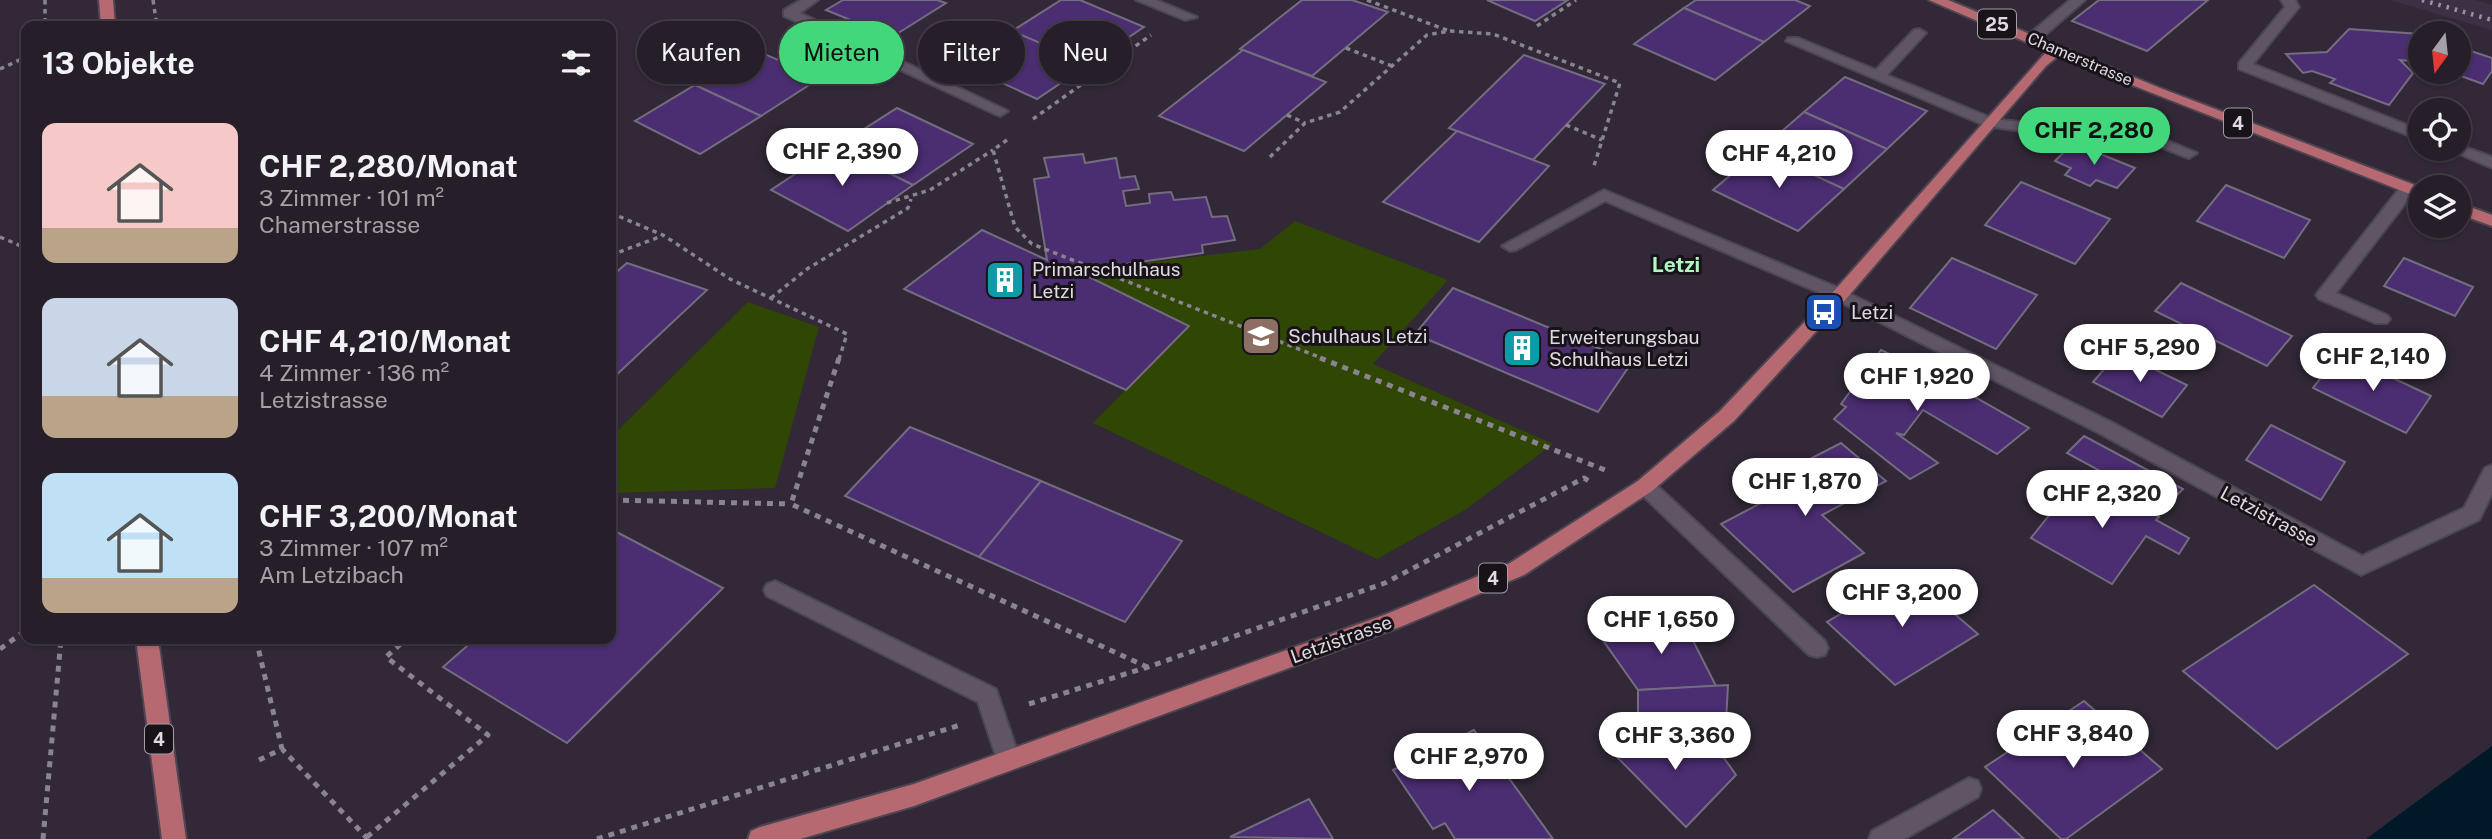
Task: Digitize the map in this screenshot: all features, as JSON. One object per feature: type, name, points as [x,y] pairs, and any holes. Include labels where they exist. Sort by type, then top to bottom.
[{"type":"main road","points":[[106,0],[108,21]]},
{"type":"main road","name":"Chamerstrasse","points":[[1936,0],[2408,188]]},
{"type":"main road","name":"Letzistrasse","points":[[760,839],[914,795],[1392,621],[1517,569],[1645,486],[1727,416],[1840,295],[2041,63],[2057,50]]},
{"type":"main road","points":[[2471,213],[2492,221]]},
{"type":"main road","name":"4","points":[[148,644],[174,839]]},
{"type":"street","points":[[811,0],[789,13],[1000,111]]},
{"type":"street","points":[[1143,0],[1185,15]]},
{"type":"street","points":[[1878,76],[1919,33]]},
{"type":"street","points":[[1793,41],[1991,123],[2072,133],[2093,115],[2189,153]]},
{"type":"street","points":[[1510,246],[1604,195],[1840,295]]},
{"type":"street","points":[[2381,319],[2325,295],[2408,197]]},
{"type":"street","name":"Letzistrasse","points":[[1840,295],[2104,427],[2361,566],[2472,514],[2492,473]]},
{"type":"street","points":[[1645,486],[1817,648]]},
{"type":"street","points":[[775,590],[988,696],[1009,760]]},
{"type":"street","points":[[1881,839],[1969,789]]},
{"type":"lane","points":[[2032,39],[2078,0]]},
{"type":"lane","points":[[2288,0],[2292,7],[2244,66],[2408,130]]},
{"type":"lane","points":[[2471,155],[2492,163]]},
{"type":"path","points":[[44,0],[45,21]]},
{"type":"path","points":[[153,0],[155,21]]},
{"type":"path","points":[[1367,0],[1450,31]]},
{"type":"path","points":[[1536,26],[1576,0]]},
{"type":"path","points":[[1024,126],[1185,15]]},
{"type":"path","points":[[1270,157],[1305,123],[1340,112],[1427,35],[1450,31],[1493,34],[1620,83],[1590,180],[1604,195]]},
{"type":"path","points":[[1346,48],[1392,66]]},
{"type":"path","points":[[0,69],[21,59]]},
{"type":"path","points":[[1287,115],[1305,123]]},
{"type":"path","points":[[1566,124],[1602,140]]},
{"type":"path","points":[[887,203],[911,199],[950,182],[1014,134]]},
{"type":"path","points":[[993,150],[1015,227],[1032,244],[1645,486]]},
{"type":"path","points":[[771,298],[807,269],[908,208],[911,199]]},
{"type":"path","points":[[616,215],[663,236],[730,279],[847,334],[791,504]]},
{"type":"path","points":[[616,253],[663,236]]},
{"type":"path","points":[[0,237],[21,246]]},
{"type":"path","points":[[597,839],[1148,667],[1385,583],[1584,478],[1589,482]]},
{"type":"path","points":[[616,500],[791,504],[1148,667]]},
{"type":"path","points":[[0,649],[21,634]]},
{"type":"path","points":[[43,839],[61,644]]},
{"type":"path","points":[[257,644],[282,749],[368,838],[488,735],[386,657],[400,644]]},
{"type":"path","points":[[260,760],[282,749]]},
{"type":"shaded area","points":[[2390,0],[2476,0],[2492,5],[2492,30],[2471,24],[2471,21],[2461,21]]},
{"type":"green space","points":[[1295,221],[1448,280],[1373,364],[1553,444],[1465,510],[1377,559],[1093,423],[1188,326],[1077,271],[1260,249]]},
{"type":"green space","points":[[748,302],[819,327],[775,488],[616,493],[616,432]]},
{"type":"water","points":[[2492,746],[2492,839],[2366,839]]},
{"type":"building","points":[[843,0],[937,0],[946,3],[904,29],[904,21],[853,21],[826,10]]},
{"type":"building","points":[[1061,0],[1080,0],[1130,21],[1039,21],[1039,43],[1025,37],[1025,23]]},
{"type":"building","points":[[1302,0],[1352,0],[1388,12],[1312,76],[1240,49]]},
{"type":"building","points":[[1487,0],[1568,0],[1535,21]]},
{"type":"building","points":[[1696,0],[1795,0],[1810,6],[1764,42],[1684,8]]},
{"type":"building","points":[[2099,0],[2208,0],[2147,51],[2072,21]]},
{"type":"building","points":[[1684,8],[1764,42],[1715,80],[1634,44]]},
{"type":"building","points":[[1132,22],[1144,27],[1132,35]]},
{"type":"building","points":[[2349,29],[2408,33],[2408,61],[2400,60],[2408,68],[2408,80],[2389,105],[2330,83],[2335,79],[2312,71],[2303,73],[2286,54],[2327,52]]},
{"type":"building","points":[[1025,37],[1039,43],[1039,84],[1059,84],[1037,99],[1004,84],[1025,84]]},
{"type":"building","points":[[1243,50],[1326,82],[1244,151],[1159,116]]},
{"type":"building","points":[[2471,51],[2492,58],[2492,71],[2483,84],[2471,80]]},
{"type":"building","points":[[765,54],[779,60],[779,84],[811,84],[761,116],[695,85],[765,84]]},
{"type":"building","points":[[1524,55],[1605,84],[1533,160],[1449,128]]},
{"type":"building","points":[[1845,77],[1927,111],[1887,149],[1804,112]]},
{"type":"building","points":[[695,85],[761,116],[700,154],[635,121]]},
{"type":"building","points":[[897,108],[973,144],[913,185],[836,147]]},
{"type":"building","points":[[1804,112],[1887,149],[1844,189],[1760,150]]},
{"type":"building","points":[[1457,131],[1549,166],[1479,242],[1383,202]]},
{"type":"building","points":[[2073,143],[2135,168],[2117,188],[2096,180],[2090,186],[2065,175],[2071,168],[2055,161]]},
{"type":"building","points":[[836,147],[913,185],[848,231],[771,190]]},
{"type":"building","points":[[1760,150],[1844,189],[1798,231],[1713,190]]},
{"type":"building","name":"Primarschulhaus Letzi","points":[[1083,154],[1085,163],[1116,158],[1120,178],[1135,176],[1139,189],[1123,191],[1126,206],[1150,203],[1149,194],[1171,192],[1174,200],[1206,197],[1212,217],[1227,216],[1235,240],[1202,245],[1203,253],[1077,271],[1189,326],[1126,390],[904,289],[982,230],[1047,260],[1034,179],[1049,177],[1044,158]]},
{"type":"building","points":[[2021,182],[2110,219],[2075,264],[1985,225]]},
{"type":"building","points":[[2226,185],[2310,220],[2284,258],[2197,221]]},
{"type":"building","points":[[1952,258],[2037,295],[1996,349],[1910,308]]},
{"type":"building","points":[[2404,258],[2473,287],[2455,316],[2384,286]]},
{"type":"building","points":[[627,263],[707,290],[616,375],[616,273]]},
{"type":"building","points":[[2181,283],[2292,336],[2267,366],[2155,311]]},
{"type":"building","name":"Erweiterungsbau Schulhaus Letzi","points":[[1453,288],[1632,362],[1598,412],[1415,334]]},
{"type":"building","points":[[1881,350],[1945,380],[2029,428],[1997,454],[1923,410],[1904,435],[1896,433],[1938,463],[1910,479],[1834,419],[1846,407],[1841,404]]},
{"type":"building","points":[[2119,352],[2187,385],[2162,417],[2093,382]]},
{"type":"building","points":[[2340,353],[2431,396],[2406,433],[2313,388]]},
{"type":"building","points":[[2271,425],[2345,462],[2321,500],[2246,460]]},
{"type":"building","points":[[910,427],[1041,481],[979,557],[845,496]]},
{"type":"building","points":[[2084,436],[2183,489],[2166,507],[2067,453]]},
{"type":"building","points":[[1841,443],[1886,481],[1822,515],[1864,553],[1793,592],[1721,524],[1780,493],[1767,481]]},
{"type":"building","points":[[2081,475],[2159,517],[2156,520],[2189,538],[2179,554],[2146,536],[2112,584],[2031,538]]},
{"type":"building","points":[[1041,481],[1182,541],[1125,622],[979,557]]},
{"type":"building","points":[[616,532],[723,588],[567,743],[443,667],[469,644],[616,644]]},
{"type":"building","points":[[1908,574],[1978,634],[1895,685],[1827,622]]},
{"type":"building","points":[[2314,585],[2408,654],[2277,749],[2183,671]]},
{"type":"building","points":[[1680,615],[1716,686],[1638,690],[1602,639]]},
{"type":"building","points":[[1728,685],[1724,758],[1638,727],[1638,690]]},
{"type":"building","points":[[2084,701],[2162,769],[2066,839],[2061,839],[1985,767]]},
{"type":"building","points":[[1638,727],[1724,758],[1736,775],[1686,827],[1613,753]]},
{"type":"building","points":[[1474,730],[1553,839],[1455,839],[1445,823],[1433,829],[1393,770]]},
{"type":"building","points":[[1309,799],[1333,839],[1230,837]]},
{"type":"building","points":[[1993,810],[2024,839],[1953,839]]},
{"type":"railway","points":[[2422,0],[2492,20]]},
{"type":"place","name":"Primarschulhaus Letzi","points":[[1005,280]]},
{"type":"place","name":"Letzi","points":[[1824,312]]},
{"type":"place","name":"Schulhaus Letzi","points":[[1261,336]]},
{"type":"place","name":"Erweiterungsbau Schulhaus Letzi","points":[[1522,348]]},
{"type":"district","name":"Letzi","points":[[1676,264]]}]
